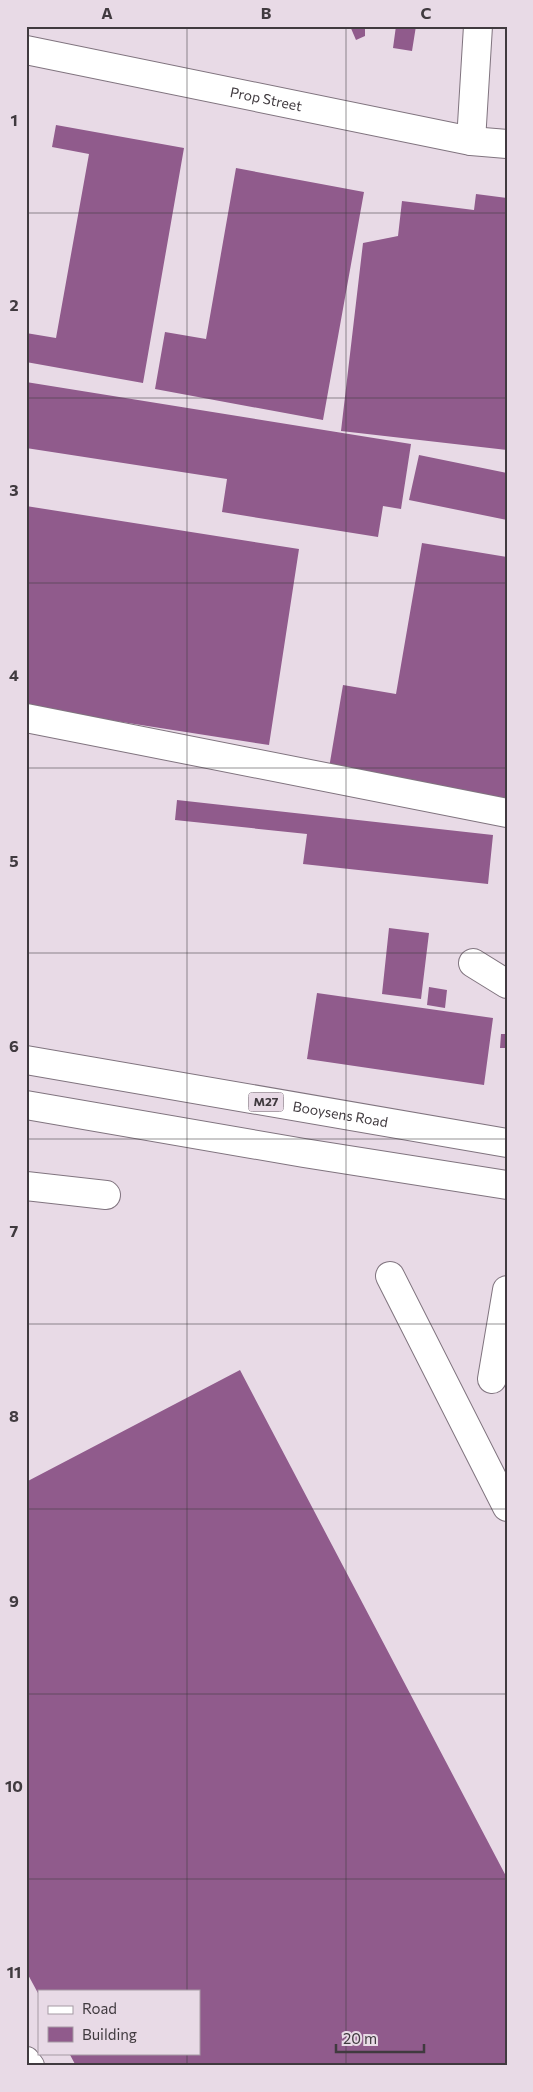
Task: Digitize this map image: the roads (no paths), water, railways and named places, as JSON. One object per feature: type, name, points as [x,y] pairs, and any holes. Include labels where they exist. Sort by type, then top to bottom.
[{"type":"main road","points":[[471,141],[478,26]]},
{"type":"main road","name":"Prop Street","points":[[26,50],[471,141],[507,144]]},
{"type":"main road","points":[[26,718],[507,813]]},
{"type":"main road","points":[[474,963],[507,984]]},
{"type":"main road","name":"Booysens Road","points":[[26,1060],[507,1143]]},
{"type":"main road","points":[[26,1105],[304,1153],[507,1184]]},
{"type":"main road","points":[[26,1186],[106,1195]]},
{"type":"main road","points":[[390,1276],[507,1507]]},
{"type":"main road","points":[[492,1379],[507,1290]]},
{"type":"main road","points":[[26,2061],[30,2066]]}]
